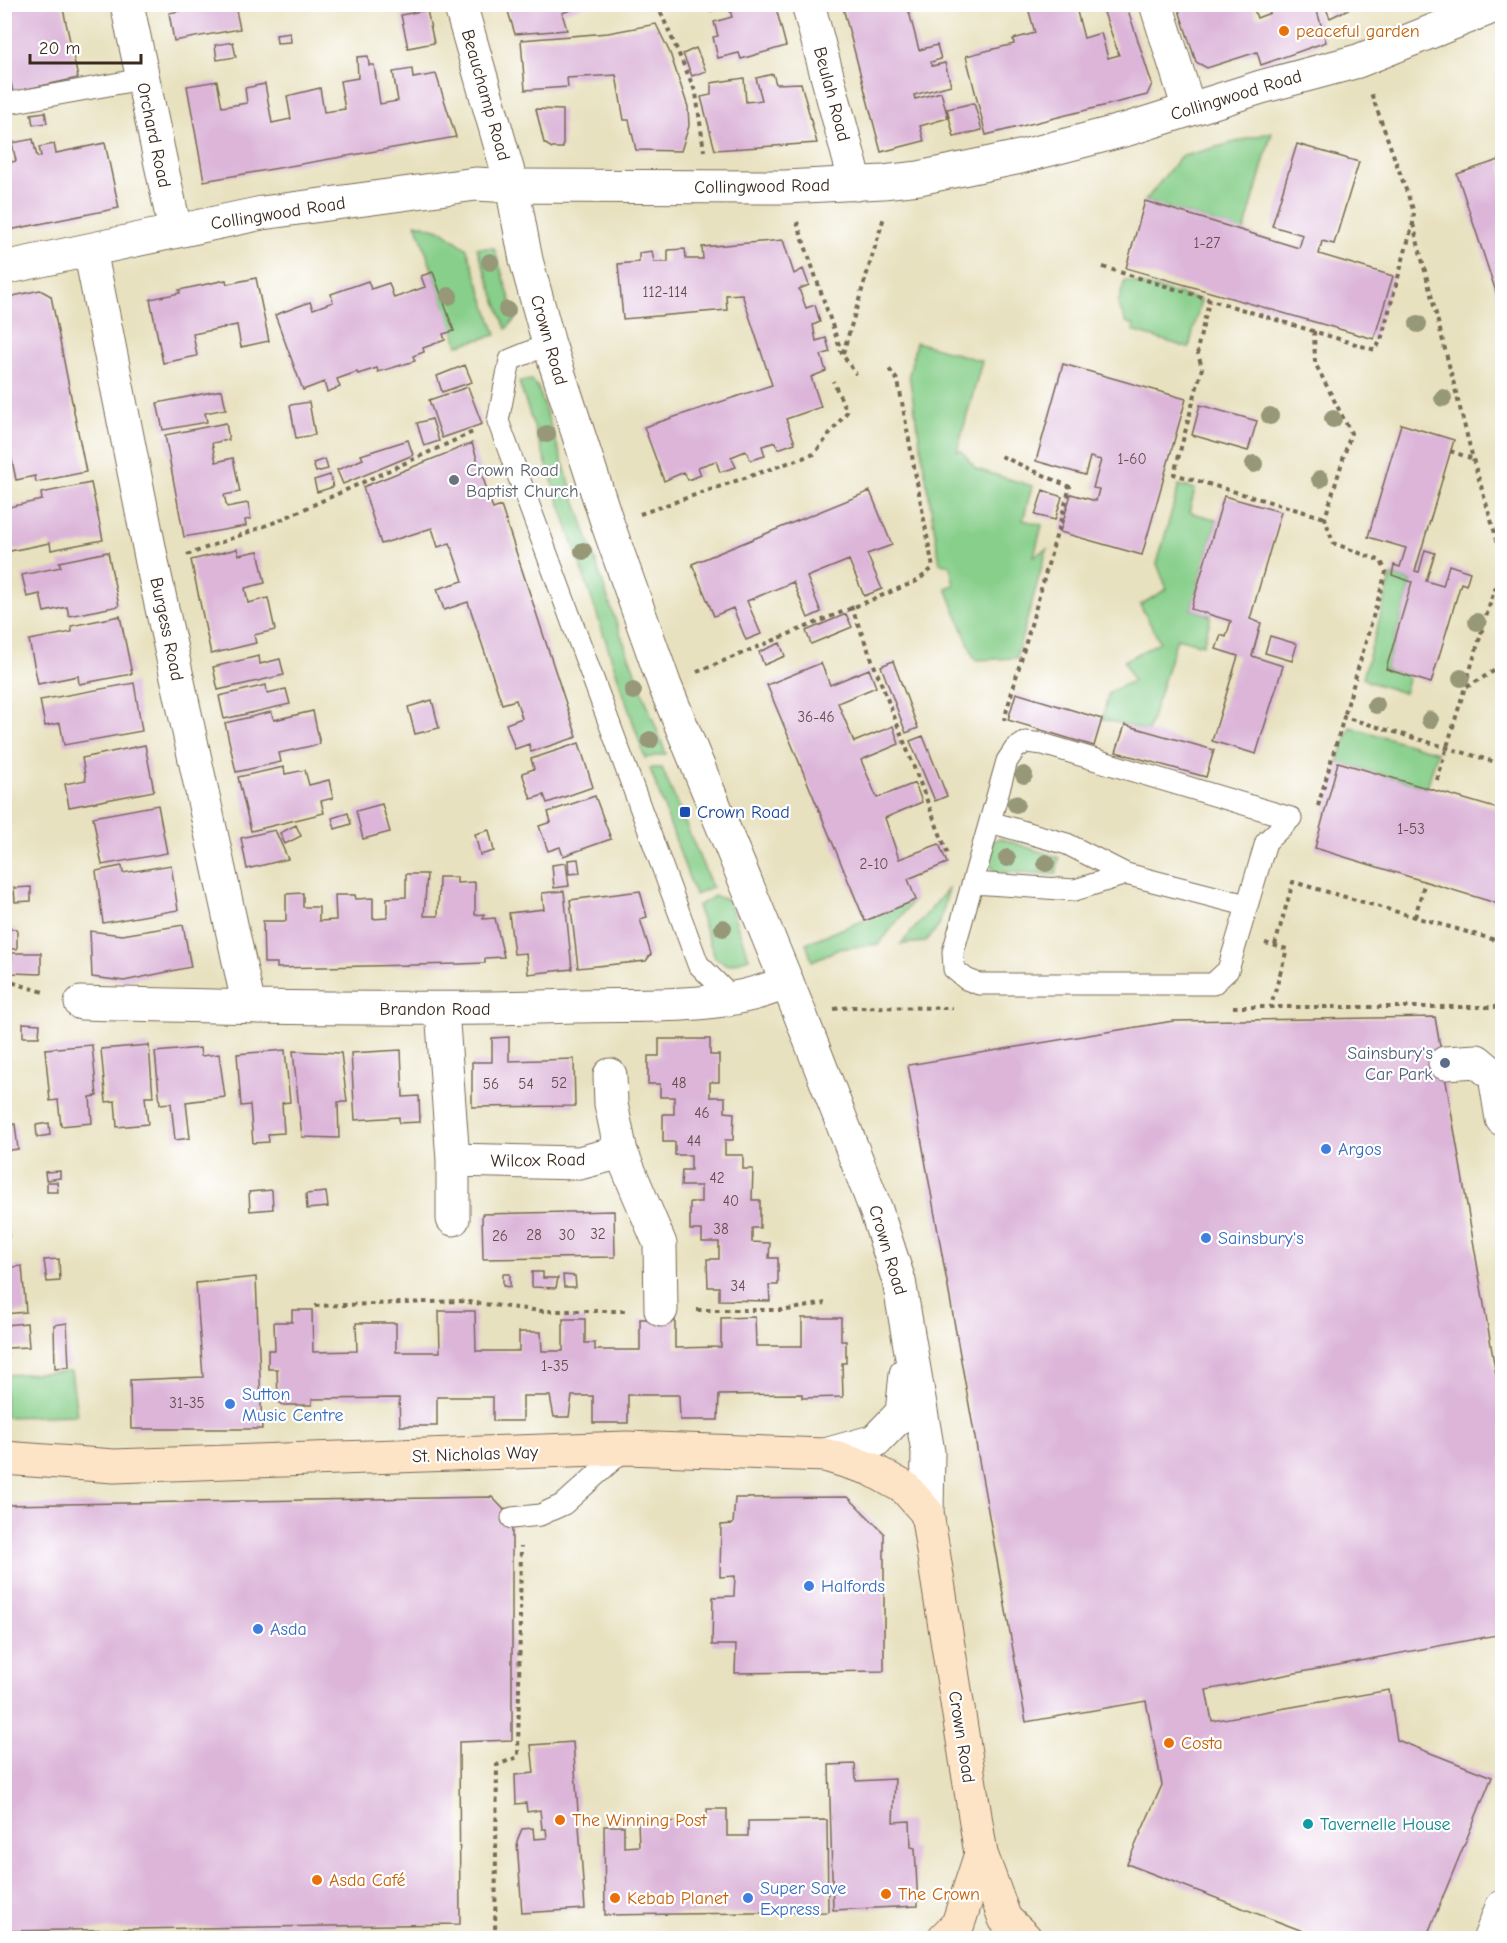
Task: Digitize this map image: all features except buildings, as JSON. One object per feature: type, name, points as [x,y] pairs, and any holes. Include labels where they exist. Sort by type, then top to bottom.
[{"type":"main road","name":"St. Nicholas Way","points":[[4,1458],[114,1466],[626,1448],[825,1455],[871,1469],[905,1488],[927,1513]]},
{"type":"main road","name":"Crown Road","points":[[927,1513],[981,1854],[1005,1919],[1025,1938]]},
{"type":"main road","name":"Crown Road","points":[[945,1938],[958,1924],[981,1854]]},
{"type":"street","name":"Orchard Road","points":[[127,4],[175,230]]},
{"type":"street","name":"Beauchamp Road","points":[[460,4],[512,186]]},
{"type":"street","name":"Beulah Road","points":[[808,4],[870,183]]},
{"type":"street","points":[[1156,4],[1189,109]]},
{"type":"street","name":"Collingwood Road","points":[[4,268],[262,213],[476,184],[785,187],[919,178],[1020,158],[1128,129],[1189,109],[1358,61],[1500,4]]},
{"type":"street","name":"Crown Road","points":[[512,186],[526,260],[549,344],[608,525],[665,686],[787,982],[876,1210],[899,1281],[910,1334],[928,1452],[927,1513]]},
{"type":"street","name":"Burgess Road","points":[[90,250],[153,567],[249,1007]]},
{"type":"street","name":"Brandon Road","points":[[81,1003],[442,1010],[705,1003],[764,992],[787,982]]},
{"type":"street","points":[[442,1010],[453,1160],[453,1219]]},
{"type":"street","points":[[1445,1063],[1478,1061],[1496,1076],[1503,1119]]},
{"type":"street","points":[[610,1075],[611,1104],[621,1152],[660,1244],[661,1310]]},
{"type":"street","name":"Wilcox Road","points":[[453,1160],[579,1162],[621,1152]]},
{"type":"street","name":"Crown Road","points":[[825,1455],[875,1441],[902,1413],[910,1334]]},
{"type":"street","points":[[1490,1938],[1503,1907]]},
{"type":"lane","points":[[4,104],[142,79]]},
{"type":"lane","points":[[549,344],[510,360],[498,421],[698,964],[733,999]]},
{"type":"lane","points":[[1026,742],[1043,744],[1291,818],[1266,842],[1228,970],[1213,984],[979,984],[966,979],[954,969],[953,952],[990,822],[1007,761],[1015,749],[1026,742]]},
{"type":"lane","points":[[990,822],[1067,844],[1126,874],[1246,905]]},
{"type":"lane","points":[[973,883],[1075,890],[1126,874]]},
{"type":"lane","points":[[512,1518],[540,1515],[564,1504],[626,1448]]},
{"type":"path","points":[[657,4],[696,93],[708,187]]},
{"type":"path","points":[[1103,267],[1375,350],[1381,340],[1414,212],[1408,189],[1358,61]]},
{"type":"path","points":[[843,354],[885,212],[870,183]]},
{"type":"path","points":[[785,187],[843,354],[856,374]]},
{"type":"path","points":[[1413,223],[1473,459],[1503,557]]},
{"type":"path","points":[[1210,298],[1197,350],[1202,368],[1174,474],[1325,518]]},
{"type":"path","points":[[1314,331],[1315,363],[1350,433],[1325,518],[1333,543],[1381,561],[1386,572],[1315,816]]},
{"type":"path","points":[[665,686],[917,580],[933,568],[898,381],[889,369]]},
{"type":"path","points":[[608,525],[814,454],[847,412],[833,381]]},
{"type":"path","points":[[153,567],[278,521],[498,421]]},
{"type":"path","points":[[1450,451],[1473,459]]},
{"type":"path","points":[[1001,456],[1070,487],[1002,727]]},
{"type":"path","points":[[1437,780],[1503,564]]},
{"type":"path","points":[[851,606],[950,858],[973,883]]},
{"type":"path","points":[[1467,687],[1503,666]]},
{"type":"path","points":[[1344,717],[1503,764]]},
{"type":"path","points":[[1274,945],[1293,882],[1503,942]]},
{"type":"path","points":[[1415,917],[1425,882]]},
{"type":"path","points":[[1259,941],[1287,949],[1271,1006]]},
{"type":"path","points":[[4,980],[81,1003]]},
{"type":"path","points":[[315,1306],[459,1301],[542,1311],[787,1310],[825,1303]]},
{"type":"path","points":[[495,1938],[497,1765],[518,1757],[521,1543]]},
{"type":"green space","points":[[1272,132],[1244,232],[1145,201],[1180,157]]},
{"type":"green space","points":[[416,223],[442,231],[467,249],[496,335],[458,345]]},
{"type":"green space","points":[[477,248],[494,248],[516,318],[506,329]]},
{"type":"green space","points":[[1125,280],[1201,300],[1189,348],[1133,331],[1134,325],[1126,322],[1118,304]]},
{"type":"green space","points":[[916,342],[982,361],[957,451],[961,450],[976,469],[1032,486],[1023,520],[1042,525],[1034,556],[1047,549],[1016,658],[975,660],[946,588],[954,585],[950,565],[940,563],[909,375]]},
{"type":"green space","points":[[531,380],[538,388],[613,614],[666,754],[645,758],[519,382]]},
{"type":"green space","points":[[1179,485],[1195,489],[1189,512],[1217,520],[1191,609],[1211,616],[1203,645],[1177,638],[1148,731],[1102,719],[1109,692],[1133,681],[1124,661],[1160,642],[1140,605],[1167,589],[1157,564]]},
{"type":"green space","points":[[1392,575],[1412,582],[1386,669],[1409,676],[1404,693],[1367,681],[1363,677]]},
{"type":"green space","points":[[1350,727],[1437,752],[1427,788],[1338,762]]},
{"type":"green space","points":[[650,768],[662,768],[712,887],[695,895]]},
{"type":"green space","points":[[1000,838],[1059,858],[1056,874],[997,872],[991,866],[990,858],[993,841]]},
{"type":"green space","points":[[949,888],[939,926],[925,942],[901,944]]},
{"type":"green space","points":[[715,896],[728,900],[749,958],[728,965],[715,958],[697,906]]},
{"type":"green space","points":[[913,901],[879,944],[839,949],[812,961],[806,943]]},
{"type":"green space","points":[[71,1371],[77,1415],[5,1417],[5,1375]]},
{"type":"place","name":"peaceful garden","points":[[1284,31]]},
{"type":"place","name":"Crown Road Baptist Church","points":[[454,480]]},
{"type":"place","name":"Crown Road","points":[[685,812]]},
{"type":"place","name":"Sainsbury's Car Park","points":[[1445,1063]]},
{"type":"place","name":"Argos","points":[[1326,1149]]},
{"type":"place","name":"Sainsbury's","points":[[1206,1238]]},
{"type":"place","name":"Sutton Music Centre","points":[[230,1404]]},
{"type":"place","name":"Halfords","points":[[809,1586]]},
{"type":"place","name":"Asda","points":[[258,1629]]},
{"type":"place","name":"Costa","points":[[1169,1743]]},
{"type":"place","name":"The Winning Post","points":[[560,1820]]},
{"type":"place","name":"Tavernelle House","points":[[1308,1824]]},
{"type":"place","name":"Asda Café","points":[[317,1880]]},
{"type":"place","name":"The Crown","points":[[886,1894]]},
{"type":"place","name":"Kebab Planet","points":[[615,1898]]},
{"type":"place","name":"Super Save Express","points":[[748,1898]]}]
